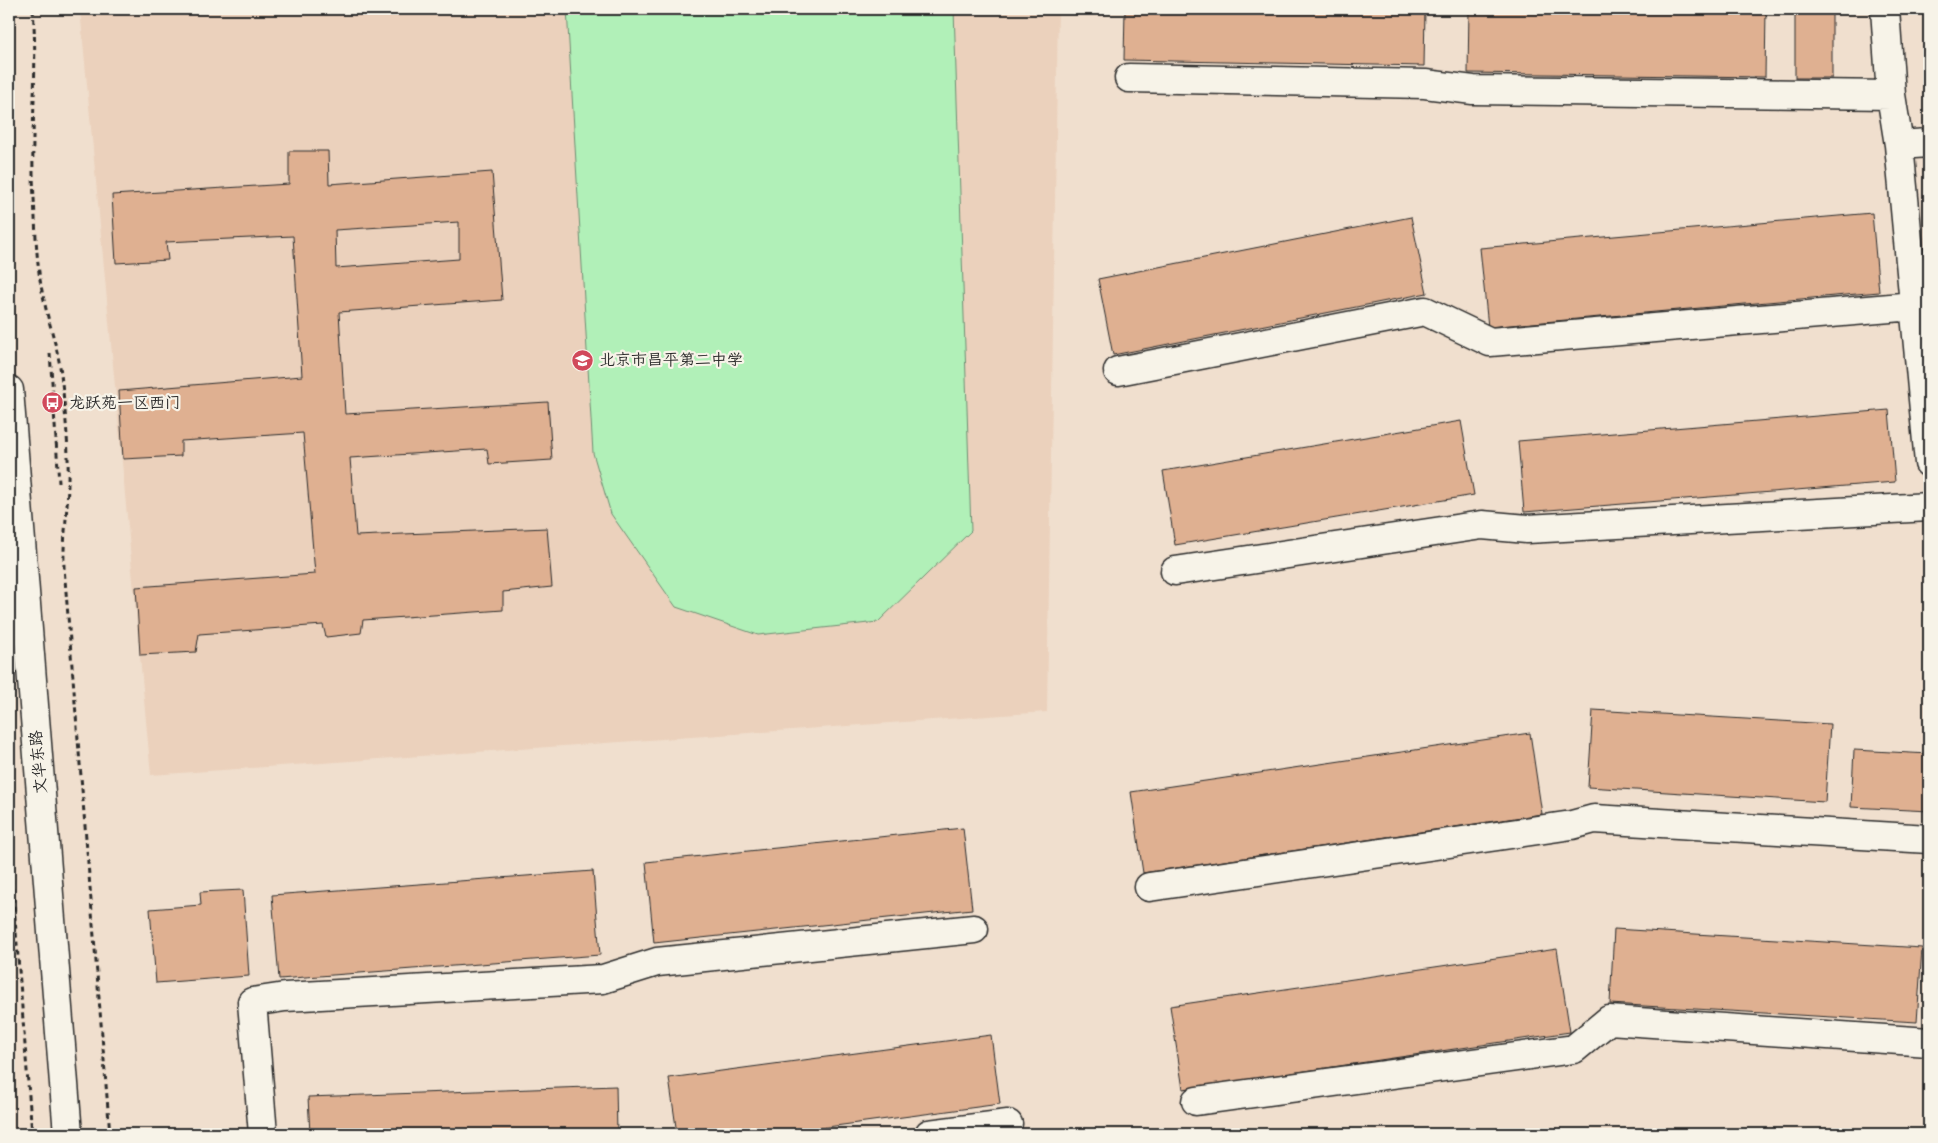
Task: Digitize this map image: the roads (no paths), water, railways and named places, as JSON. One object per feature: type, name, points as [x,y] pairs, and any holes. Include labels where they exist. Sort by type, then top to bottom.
[{"type":"street","points":[[1885,9],[1891,95],[1899,145],[1929,463]]},
{"type":"street","points":[[1129,78],[1425,84],[1473,90],[1891,95]]},
{"type":"street","points":[[1899,145],[1929,142]]},
{"type":"street","points":[[1118,371],[1425,311],[1490,342],[1914,306]]},
{"type":"street","name":"文华东路","points":[[9,390],[68,1134]]},
{"type":"street","points":[[1174,571],[1482,525],[1528,529],[1929,507]]},
{"type":"street","points":[[1149,887],[1572,825],[1594,819],[1929,840]]},
{"type":"street","points":[[262,1134],[252,1002],[285,997],[603,979],[657,962],[974,929]]},
{"type":"street","points":[[1196,1102],[1574,1049],[1609,1020],[1929,1042]]},
{"type":"street","points":[[929,1134],[1008,1124]]},
{"type":"place","name":"北京市昌平第二中学","points":[[583,360]]},
{"type":"place","name":"龙跃苑一区西门","points":[[53,403]]}]
